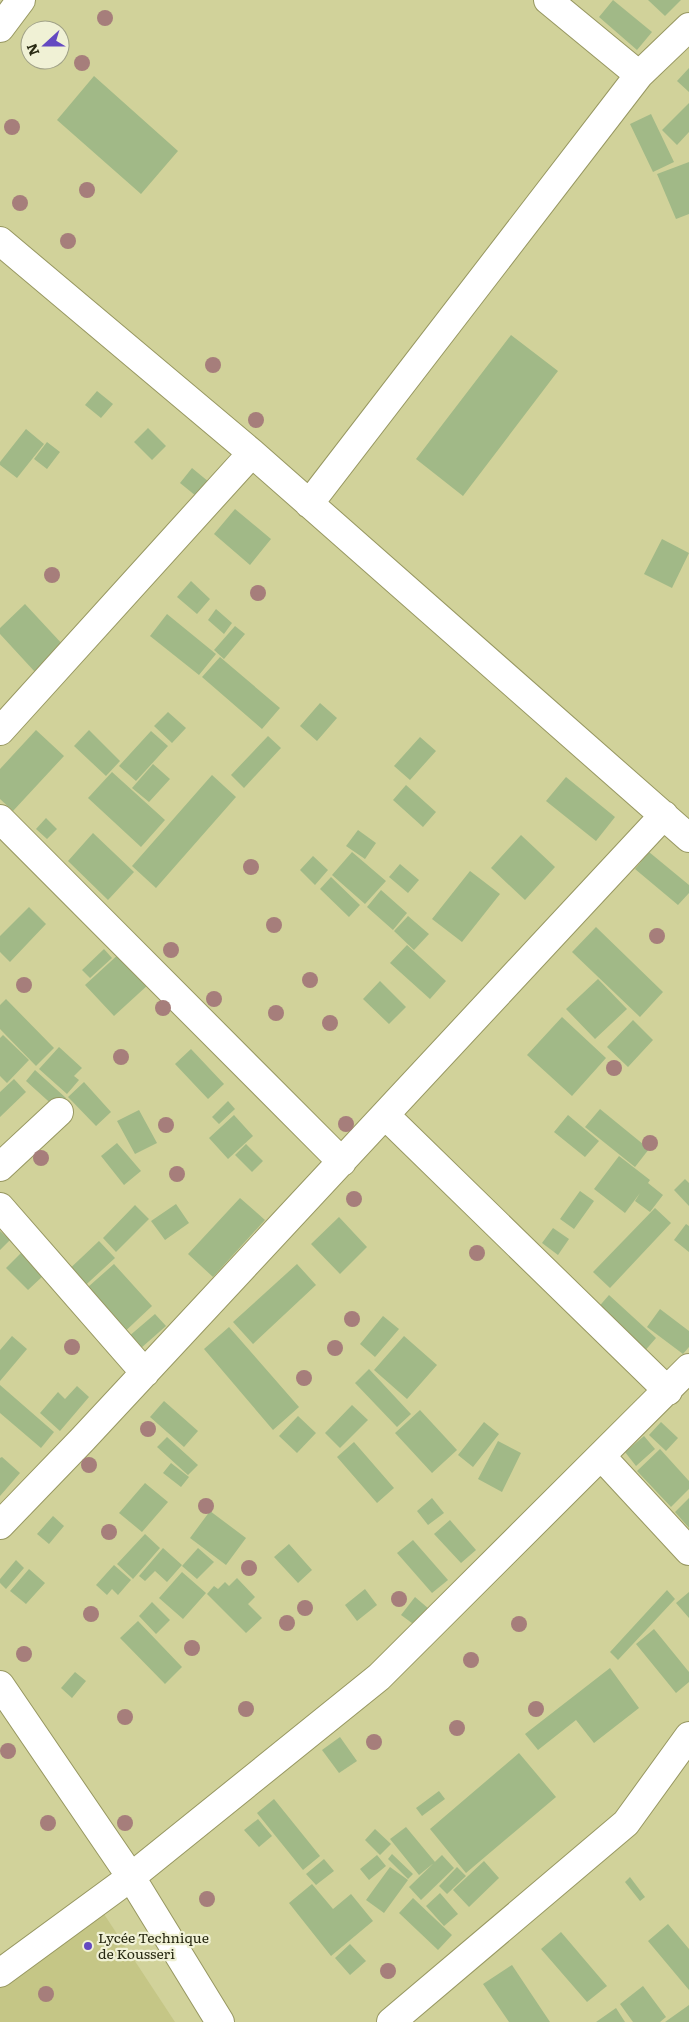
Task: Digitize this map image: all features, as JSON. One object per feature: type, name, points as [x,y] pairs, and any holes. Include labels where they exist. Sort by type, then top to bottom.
[{"type":"street","points":[[0,28],[21,0]]},
{"type":"street","points":[[548,0],[639,75]]},
{"type":"street","points":[[309,504],[639,75],[689,27]]},
{"type":"street","points":[[0,242],[252,453],[689,838]]},
{"type":"street","points":[[0,731],[252,453]]},
{"type":"street","points":[[0,1525],[145,1373],[664,815]]},
{"type":"street","points":[[0,819],[342,1162]]},
{"type":"street","points":[[0,1167],[59,1112]]},
{"type":"street","points":[[385,1115],[668,1391]]},
{"type":"street","points":[[0,1207],[145,1373]]},
{"type":"street","points":[[0,1973],[131,1877],[379,1677],[689,1368]]},
{"type":"street","points":[[601,1456],[689,1551]]},
{"type":"street","points":[[0,1685],[131,1877],[220,2022]]},
{"type":"street","points":[[391,2022],[626,1823],[689,1736]]},
{"type":"shaded area","name":"Lycée Technique de Kousseri","points":[[100,1908],[175,2022],[0,2022],[0,1985]]},
{"type":"building","points":[[613,0],[652,32],[637,50],[599,17]]},
{"type":"building","points":[[648,0],[681,0],[665,16]]},
{"type":"building","points":[[689,68],[689,92],[677,81]]},
{"type":"building","points":[[94,76],[178,151],[141,194],[57,120]]},
{"type":"building","points":[[689,103],[689,132],[677,145],[662,130]]},
{"type":"building","points":[[651,114],[674,162],[653,172],[630,124]]},
{"type":"building","points":[[689,162],[689,214],[676,219],[657,174]]},
{"type":"building","points":[[511,335],[558,371],[463,496],[416,459]]},
{"type":"building","points":[[97,391],[113,404],[101,418],[85,405]]},
{"type":"building","points":[[148,428],[166,446],[152,460],[134,442]]},
{"type":"building","points":[[26,429],[44,444],[17,478],[0,465],[0,462]]},
{"type":"building","points":[[47,442],[60,452],[47,469],[34,459]]},
{"type":"building","points":[[192,468],[209,482],[196,496],[180,483]]},
{"type":"building","points":[[235,509],[271,539],[250,565],[214,534]]},
{"type":"building","points":[[662,539],[689,553],[672,588],[644,574]]},
{"type":"building","points":[[191,581],[210,599],[197,614],[177,597]]},
{"type":"building","points":[[25,604],[64,646],[35,672],[0,634],[0,628]]},
{"type":"building","points":[[216,609],[232,623],[224,634],[208,620]]},
{"type":"building","points":[[167,614],[216,654],[199,675],[150,636]]},
{"type":"building","points":[[235,626],[245,634],[224,659],[214,650]]},
{"type":"building","points":[[220,657],[280,708],[262,729],[202,677]]},
{"type":"building","points":[[320,703],[337,718],[317,741],[300,726]]},
{"type":"building","points":[[168,712],[186,728],[172,743],[154,726]]},
{"type":"building","points":[[36,730],[64,756],[13,811],[0,799],[0,769]]},
{"type":"building","points":[[89,730],[120,761],[106,776],[74,746]]},
{"type":"building","points":[[151,731],[168,746],[136,781],[119,766]]},
{"type":"building","points":[[268,736],[281,748],[244,788],[231,775]]},
{"type":"building","points":[[420,737],[436,751],[410,780],[394,766]]},
{"type":"building","points":[[153,764],[170,779],[149,802],[132,788]]},
{"type":"building","points":[[112,772],[165,820],[141,847],[88,798]]},
{"type":"building","points":[[212,775],[236,797],[156,888],[132,866]]},
{"type":"building","points":[[566,777],[615,817],[596,841],[546,801]]},
{"type":"building","points":[[406,785],[436,812],[423,827],[393,800]]},
{"type":"building","points":[[46,818],[57,829],[47,839],[36,829]]},
{"type":"building","points":[[358,830],[376,843],[365,859],[346,846]]},
{"type":"building","points":[[93,833],[134,872],[108,900],[68,861]]},
{"type":"building","points":[[521,835],[555,867],[525,900],[491,868]]},
{"type":"building","points":[[352,852],[386,881],[365,904],[332,875]]},
{"type":"building","points":[[649,852],[689,885],[689,893],[678,905],[635,869]]},
{"type":"building","points":[[313,856],[328,870],[315,885],[300,870]]},
{"type":"building","points":[[400,864],[419,880],[408,893],[389,877]]},
{"type":"building","points":[[470,871],[500,894],[462,942],[432,919]]},
{"type":"building","points":[[331,877],[360,905],[349,917],[320,889]]},
{"type":"building","points":[[381,890],[407,913],[393,930],[367,907]]},
{"type":"building","points":[[29,907],[46,924],[10,962],[0,952],[0,936]]},
{"type":"building","points":[[408,916],[429,934],[414,950],[394,931]]},
{"type":"building","points":[[596,927],[663,992],[640,1017],[572,952]]},
{"type":"building","points":[[407,945],[446,981],[430,999],[390,963]]},
{"type":"building","points":[[104,949],[112,958],[90,978],[82,970]]},
{"type":"building","points":[[121,952],[149,984],[114,1016],[85,985]]},
{"type":"building","points":[[598,979],[627,1009],[595,1039],[566,1009]]},
{"type":"building","points":[[380,981],[406,1007],[389,1024],[363,999]]},
{"type":"building","points":[[6,999],[54,1048],[36,1066],[0,1029],[0,1005]]},
{"type":"building","points":[[562,1017],[606,1058],[572,1096],[527,1055]]},
{"type":"building","points":[[633,1020],[653,1040],[628,1067],[607,1047]]},
{"type":"building","points":[[3,1035],[29,1060],[7,1083],[0,1076],[0,1038]]},
{"type":"building","points":[[59,1047],[82,1068],[74,1076],[79,1080],[67,1094],[39,1069]]},
{"type":"building","points":[[191,1049],[224,1084],[208,1099],[175,1064]]},
{"type":"building","points":[[35,1070],[66,1098],[57,1109],[26,1081]]},
{"type":"building","points":[[14,1079],[26,1092],[0,1117],[0,1092]]},
{"type":"building","points":[[84,1082],[111,1112],[96,1126],[68,1097]]},
{"type":"building","points":[[228,1101],[235,1109],[219,1124],[212,1117]]},
{"type":"building","points":[[600,1109],[649,1149],[635,1167],[585,1127]]},
{"type":"building","points":[[139,1110],[157,1143],[135,1154],[117,1121]]},
{"type":"building","points":[[234,1115],[253,1136],[228,1159],[209,1138]]},
{"type":"building","points":[[568,1115],[599,1141],[585,1157],[554,1132]]},
{"type":"building","points":[[117,1143],[141,1171],[124,1185],[101,1156]]},
{"type":"building","points":[[246,1144],[263,1161],[252,1172],[235,1155]]},
{"type":"building","points":[[619,1156],[650,1180],[648,1183],[663,1195],[650,1212],[635,1201],[640,1193],[625,1213],[594,1189]]},
{"type":"building","points":[[685,1179],[689,1183],[689,1206],[674,1190]]},
{"type":"building","points":[[580,1191],[594,1201],[574,1229],[560,1219]]},
{"type":"building","points":[[240,1198],[265,1220],[213,1277],[188,1254]]},
{"type":"building","points":[[176,1204],[189,1223],[165,1240],[151,1221]]},
{"type":"building","points":[[135,1205],[149,1219],[116,1252],[103,1238]]},
{"type":"building","points":[[655,1208],[671,1223],[610,1288],[593,1272]]},
{"type":"building","points":[[339,1217],[367,1247],[340,1274],[311,1244]]},
{"type":"building","points":[[686,1224],[689,1226],[689,1252],[674,1240]]},
{"type":"building","points":[[553,1228],[569,1239],[558,1255],[542,1243]]},
{"type":"building","points":[[0,1231],[10,1240],[0,1250]]},
{"type":"building","points":[[99,1241],[115,1258],[77,1293],[62,1276]]},
{"type":"building","points":[[22,1252],[44,1275],[28,1290],[6,1268]]},
{"type":"building","points":[[114,1264],[152,1306],[118,1338],[79,1295]]},
{"type":"building","points":[[297,1264],[316,1285],[253,1344],[233,1322]]},
{"type":"building","points":[[609,1295],[656,1338],[643,1353],[596,1310]]},
{"type":"building","points":[[660,1309],[689,1331],[689,1347],[683,1354],[647,1327]]},
{"type":"building","points":[[155,1314],[166,1326],[132,1356],[121,1343]]},
{"type":"building","points":[[383,1316],[399,1329],[375,1357],[360,1344]]},
{"type":"building","points":[[229,1327],[299,1407],[273,1430],[204,1349]]},
{"type":"building","points":[[12,1336],[27,1349],[0,1381],[0,1350]]},
{"type":"building","points":[[404,1336],[437,1365],[407,1399],[374,1370]]},
{"type":"building","points":[[369,1369],[411,1414],[397,1427],[355,1383]]},
{"type":"building","points":[[0,1385],[54,1432],[41,1448],[0,1413]]},
{"type":"building","points":[[77,1386],[89,1397],[60,1431],[40,1413],[58,1392],[65,1399]]},
{"type":"building","points":[[164,1401],[198,1431],[184,1447],[150,1417]]},
{"type":"building","points":[[352,1405],[368,1420],[340,1448],[325,1433]]},
{"type":"building","points":[[420,1410],[457,1450],[432,1473],[395,1433]]},
{"type":"building","points":[[298,1416],[316,1433],[297,1453],[279,1436]]},
{"type":"building","points":[[484,1422],[499,1434],[473,1467],[458,1455]]},
{"type":"building","points":[[661,1422],[678,1438],[666,1451],[649,1435]]},
{"type":"building","points":[[644,1436],[655,1449],[636,1466],[625,1452]]},
{"type":"building","points":[[167,1437],[198,1465],[188,1475],[157,1447]]},
{"type":"building","points":[[498,1441],[521,1453],[502,1492],[478,1479]]},
{"type":"building","points":[[354,1442],[394,1488],[377,1503],[337,1457]]},
{"type":"building","points":[[660,1449],[689,1481],[689,1489],[671,1507],[637,1471]]},
{"type":"building","points":[[2,1457],[20,1473],[0,1496],[0,1458]]},
{"type":"building","points":[[171,1463],[189,1477],[181,1487],[163,1473]]},
{"type":"building","points":[[145,1483],[168,1502],[142,1532],[119,1513]]},
{"type":"building","points":[[432,1498],[444,1513],[428,1525],[417,1511]]},
{"type":"building","points":[[689,1498],[689,1528],[675,1512]]},
{"type":"building","points":[[210,1511],[246,1538],[226,1565],[190,1538]]},
{"type":"building","points":[[53,1516],[64,1526],[49,1544],[37,1534]]},
{"type":"building","points":[[450,1520],[476,1550],[461,1563],[434,1534]]},
{"type":"building","points":[[145,1534],[160,1548],[133,1579],[117,1564]]},
{"type":"building","points":[[413,1540],[448,1580],[432,1593],[397,1553]]},
{"type":"building","points":[[289,1544],[312,1570],[298,1583],[274,1557]]},
{"type":"building","points":[[163,1548],[182,1565],[167,1582],[155,1571],[145,1581],[139,1576]]},
{"type":"building","points":[[198,1548],[214,1562],[197,1579],[182,1566]]},
{"type":"building","points":[[16,1560],[24,1568],[6,1589],[0,1583],[0,1579]]},
{"type":"building","points":[[114,1565],[131,1580],[118,1595],[112,1589],[107,1595],[96,1585]]},
{"type":"building","points":[[29,1569],[45,1583],[26,1604],[10,1591]]},
{"type":"building","points":[[182,1572],[206,1593],[183,1619],[159,1598]]},
{"type":"building","points":[[237,1578],[255,1597],[248,1604],[262,1618],[246,1633],[207,1594],[214,1586],[218,1589],[225,1582],[229,1586]]},
{"type":"building","points":[[365,1589],[377,1605],[357,1621],[345,1605]]},
{"type":"building","points":[[667,1590],[675,1599],[618,1660],[610,1652]]},
{"type":"building","points":[[689,1592],[689,1618],[676,1603]]},
{"type":"building","points":[[415,1597],[429,1609],[416,1626],[401,1615]]},
{"type":"building","points":[[152,1602],[170,1620],[156,1634],[139,1616]]},
{"type":"building","points":[[138,1621],[182,1667],[165,1684],[120,1638]]},
{"type":"building","points":[[654,1629],[689,1672],[689,1682],[676,1693],[636,1644]]},
{"type":"building","points":[[610,1668],[639,1708],[594,1743],[576,1720],[538,1750],[525,1734]]},
{"type":"building","points":[[75,1672],[86,1681],[72,1698],[61,1688]]},
{"type":"building","points":[[340,1737],[357,1761],[339,1773],[322,1750]]},
{"type":"building","points":[[519,1753],[556,1797],[466,1873],[430,1829]]},
{"type":"building","points":[[439,1791],[445,1799],[422,1816],[416,1808]]},
{"type":"building","points":[[274,1799],[320,1856],[303,1870],[257,1813]]},
{"type":"building","points":[[258,1819],[272,1836],[259,1847],[244,1830]]},
{"type":"building","points":[[406,1827],[435,1862],[419,1875],[390,1839]]},
{"type":"building","points":[[375,1829],[391,1844],[380,1855],[365,1840]]},
{"type":"building","points":[[392,1854],[413,1874],[408,1879],[388,1859]]},
{"type":"building","points":[[377,1855],[386,1866],[369,1880],[360,1869]]},
{"type":"building","points":[[442,1855],[454,1868],[421,1900],[409,1887]]},
{"type":"building","points":[[324,1859],[334,1871],[316,1885],[306,1874]]},
{"type":"building","points":[[484,1861],[499,1878],[469,1907],[453,1890]]},
{"type":"building","points":[[390,1867],[408,1880],[384,1913],[366,1900]]},
{"type":"building","points":[[457,1867],[466,1876],[447,1894],[439,1886]]},
{"type":"building","points":[[630,1877],[645,1897],[640,1901],[625,1882]]},
{"type":"building","points":[[312,1884],[333,1909],[351,1894],[373,1921],[331,1956],[289,1903]]},
{"type":"building","points":[[440,1893],[458,1914],[444,1926],[426,1906]]},
{"type":"building","points":[[413,1898],[452,1935],[438,1950],[399,1913]]},
{"type":"building","points":[[668,1924],[689,1949],[689,1990],[648,1941]]},
{"type":"building","points":[[561,1932],[607,1986],[587,2002],[541,1949]]},
{"type":"building","points":[[350,1944],[366,1961],[350,1975],[335,1958]]},
{"type":"building","points":[[512,1965],[550,2022],[509,2022],[483,1984]]},
{"type":"building","points":[[643,1986],[666,2017],[660,2022],[633,2022],[620,2004]]},
{"type":"building","points":[[689,2005],[689,2022],[665,2022]]},
{"type":"building","points":[[616,2008],[625,2022],[596,2022]]},
{"type":"place","name":"Lycée Technique de Kousseri","points":[[88,1946]]}]
